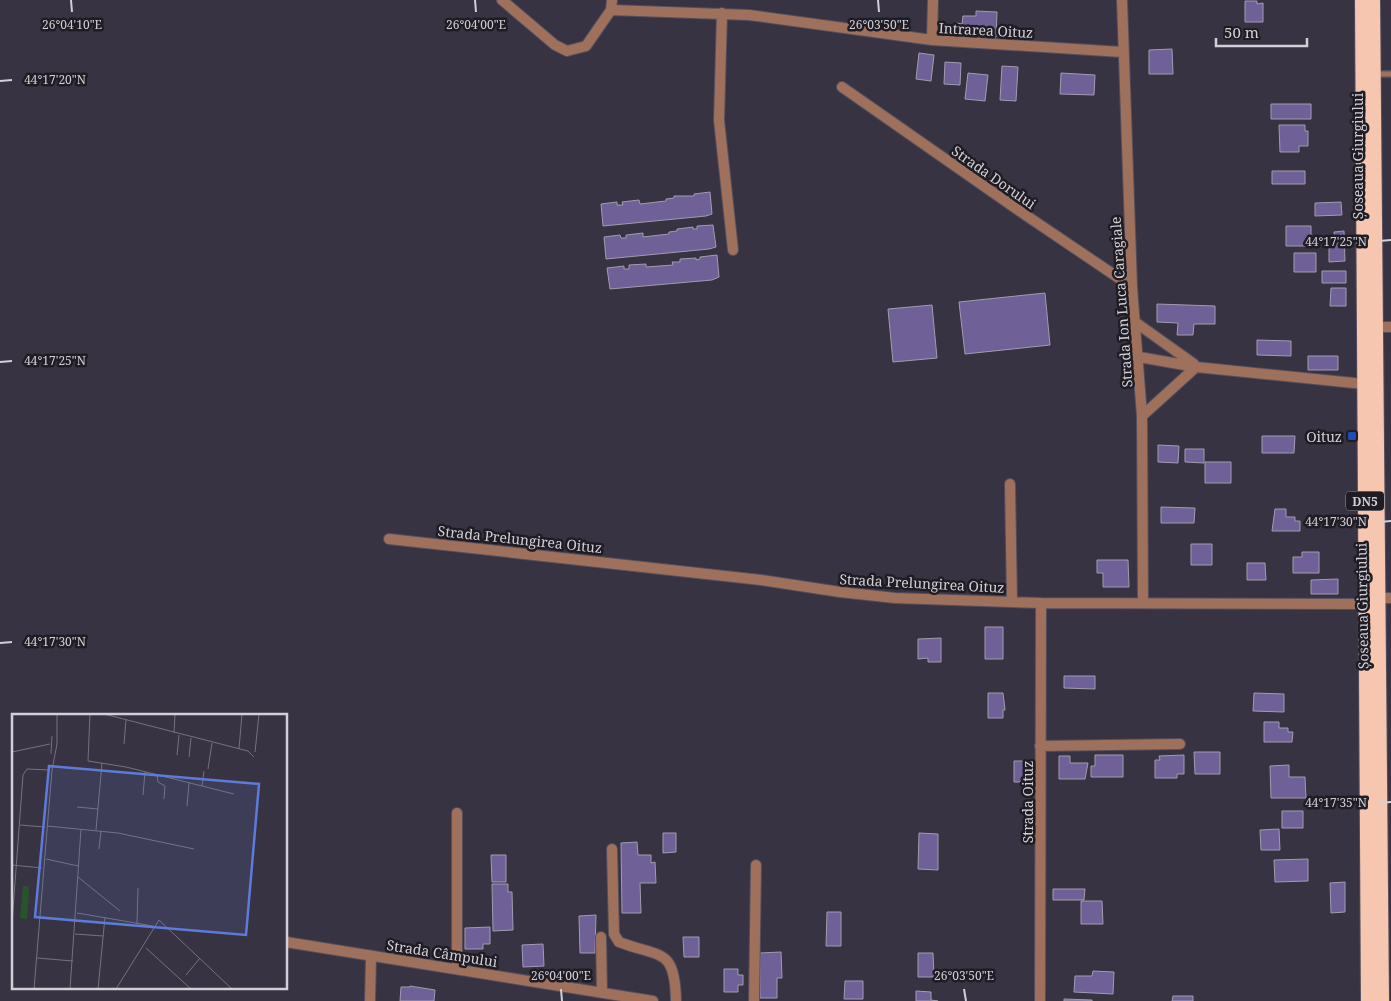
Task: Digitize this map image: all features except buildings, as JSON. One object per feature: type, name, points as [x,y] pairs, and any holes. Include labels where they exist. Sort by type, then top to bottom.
[{"type":"highway","name":"Șoseaua Giurgiului","points":[[1362,0],[1364,384],[1378,600],[1368,1001]]},
{"type":"highway","name":"Șoseaua Giurgiului","points":[[1373,0],[1378,600],[1386,948],[1386,973],[1382,1001]]},
{"type":"street","points":[[502,0],[555,45],[567,51],[586,46],[611,5]]},
{"type":"street","points":[[932,0],[932,40]]},
{"type":"street","name":"Strada Ion Luca Caragiale","points":[[1122,0],[1122,52],[1132,287],[1142,416],[1143,602]]},
{"type":"street","name":"Intrarea Oituz","points":[[611,5],[766,17],[932,40],[1122,52]]},
{"type":"street","points":[[722,13],[718,120],[733,250]]},
{"type":"street","name":"Strada Dorului","points":[[842,87],[1132,287]]},
{"type":"street","points":[[1135,322],[1196,366]]},
{"type":"street","points":[[1375,327],[1391,327]]},
{"type":"street","points":[[1138,357],[1196,366],[1364,384]]},
{"type":"street","points":[[1142,416],[1196,366]]},
{"type":"street","points":[[1010,484],[1012,602]]},
{"type":"street","name":"Strada Prelungirea Oituz","points":[[390,539],[751,579],[840,592],[924,599],[1041,603],[1378,600]]},
{"type":"street","name":"Strada Oituz","points":[[1040,1001],[1041,603]]},
{"type":"street","points":[[1040,746],[1180,744]]},
{"type":"street","points":[[457,813],[457,969]]},
{"type":"street","points":[[612,849],[614,934],[619,942],[666,957],[673,969],[676,1001]]},
{"type":"street","points":[[754,1001],[756,866]]},
{"type":"street","points":[[601,937],[602,993]]},
{"type":"street","name":"Strada Câmpului","points":[[288,942],[653,1001]]},
{"type":"street","points":[[370,1001],[371,956]]},
{"type":"lane","points":[[1373,74],[1391,74]]},
{"type":"place","name":"Oituz","points":[[1352,436]]}]
